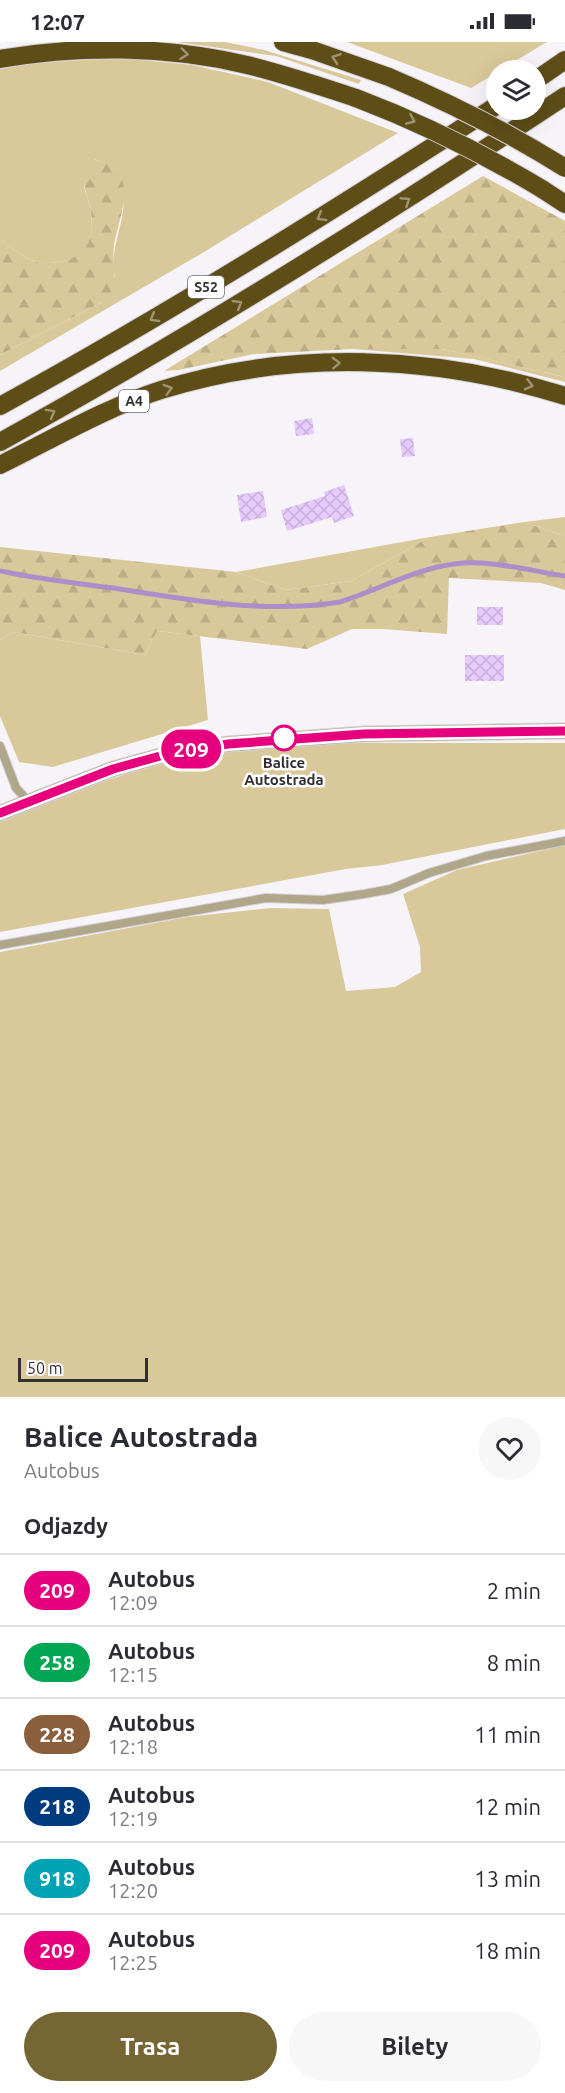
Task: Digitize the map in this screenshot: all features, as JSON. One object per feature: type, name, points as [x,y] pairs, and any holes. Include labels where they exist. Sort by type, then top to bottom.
[{"type":"highway","points":[[283,42],[331,56],[388,77],[492,125],[565,168]]},
{"type":"highway","points":[[0,59],[73,51],[139,51],[172,53],[246,65],[313,83],[437,131],[565,204]]},
{"type":"highway","points":[[546,73],[565,60]]},
{"type":"highway","name":"S52","points":[[0,442],[145,360],[330,249],[565,96]]},
{"type":"highway","name":"S52","points":[[40,384],[237,268],[486,112]]},
{"type":"highway","name":"A4","points":[[0,465],[69,430],[160,391],[239,372],[278,366],[362,362],[430,366],[503,379],[565,396]]},
{"type":"highway","points":[[0,396],[40,384]]},
{"type":"highway","points":[[0,406],[40,384]]},
{"type":"street","points":[[0,813],[136,762],[171,753],[228,744],[364,734],[565,731]]},
{"type":"lane","points":[[0,746],[16,788],[29,802]]},
{"type":"lane","points":[[0,945],[266,898],[323,900],[364,894],[391,889],[429,873],[486,856],[565,841]]},
{"type":"green space","points":[[177,42],[225,42],[264,50],[361,80],[359,84],[276,56]]},
{"type":"green space","points":[[347,42],[547,42],[517,60],[486,60],[486,79],[471,88]]},
{"type":"green space","points":[[121,58],[192,65],[268,82],[398,133],[204,252],[0,371],[0,355],[102,302],[115,276],[115,251],[123,206],[116,169],[95,159],[84,185],[91,213],[92,231],[90,240],[81,253],[73,258],[53,263],[36,262],[0,239],[0,69],[34,63]]},
{"type":"green space","points":[[94,159],[116,170],[123,184],[124,201],[114,245],[115,277],[112,289],[102,302],[0,355],[0,239],[36,262],[63,261],[81,253],[92,231],[89,202],[84,184],[83,161]]},
{"type":"green space","points":[[483,176],[565,221],[565,377],[442,349],[353,349],[254,354],[179,370],[164,371]]},
{"type":"green space","points":[[353,349],[442,349],[565,377],[565,382],[474,359]]},
{"type":"green space","points":[[565,517],[565,536],[524,522]]},
{"type":"green space","points":[[524,522],[565,536],[565,590],[541,583],[449,578],[447,634],[352,629],[307,649],[157,631],[145,655],[14,632],[0,640],[0,547],[236,572],[286,590],[351,581],[430,537]]},
{"type":"green space","points":[[430,537],[351,581],[286,590],[236,572]]},
{"type":"green space","points":[[157,631],[200,636],[208,720],[53,767],[19,762],[0,716],[0,640],[14,632],[145,655]]},
{"type":"green space","points":[[337,743],[565,743],[565,829],[382,865],[346,869],[0,932],[0,821],[105,781],[190,757],[274,747]]},
{"type":"green space","points":[[565,845],[565,1397],[0,1397],[0,952],[187,917],[271,908],[329,909],[346,991],[395,987],[421,972],[420,947],[403,894],[457,870]]},
{"type":"building","points":[[312,418],[314,434],[296,436],[294,421]]},
{"type":"building","points":[[413,438],[415,456],[402,457],[400,439]]},
{"type":"building","points":[[344,485],[354,516],[334,523],[332,517],[287,531],[281,510],[325,496],[324,492]]},
{"type":"building","points":[[263,491],[267,517],[241,522],[237,495]]},
{"type":"building","points":[[477,607],[503,607],[503,625],[477,625]]},
{"type":"building","points":[[465,655],[504,655],[504,681],[465,681]]},
{"type":"waterway","points":[[0,571],[198,601],[283,607],[340,602],[425,570],[454,564],[495,564],[565,576]]},
{"type":"bus line","name":"209","points":[[0,813],[113,769],[171,753],[228,744],[364,734],[565,731]]},
{"type":"place","name":"Balice Autostrada","points":[[284,738]]}]
